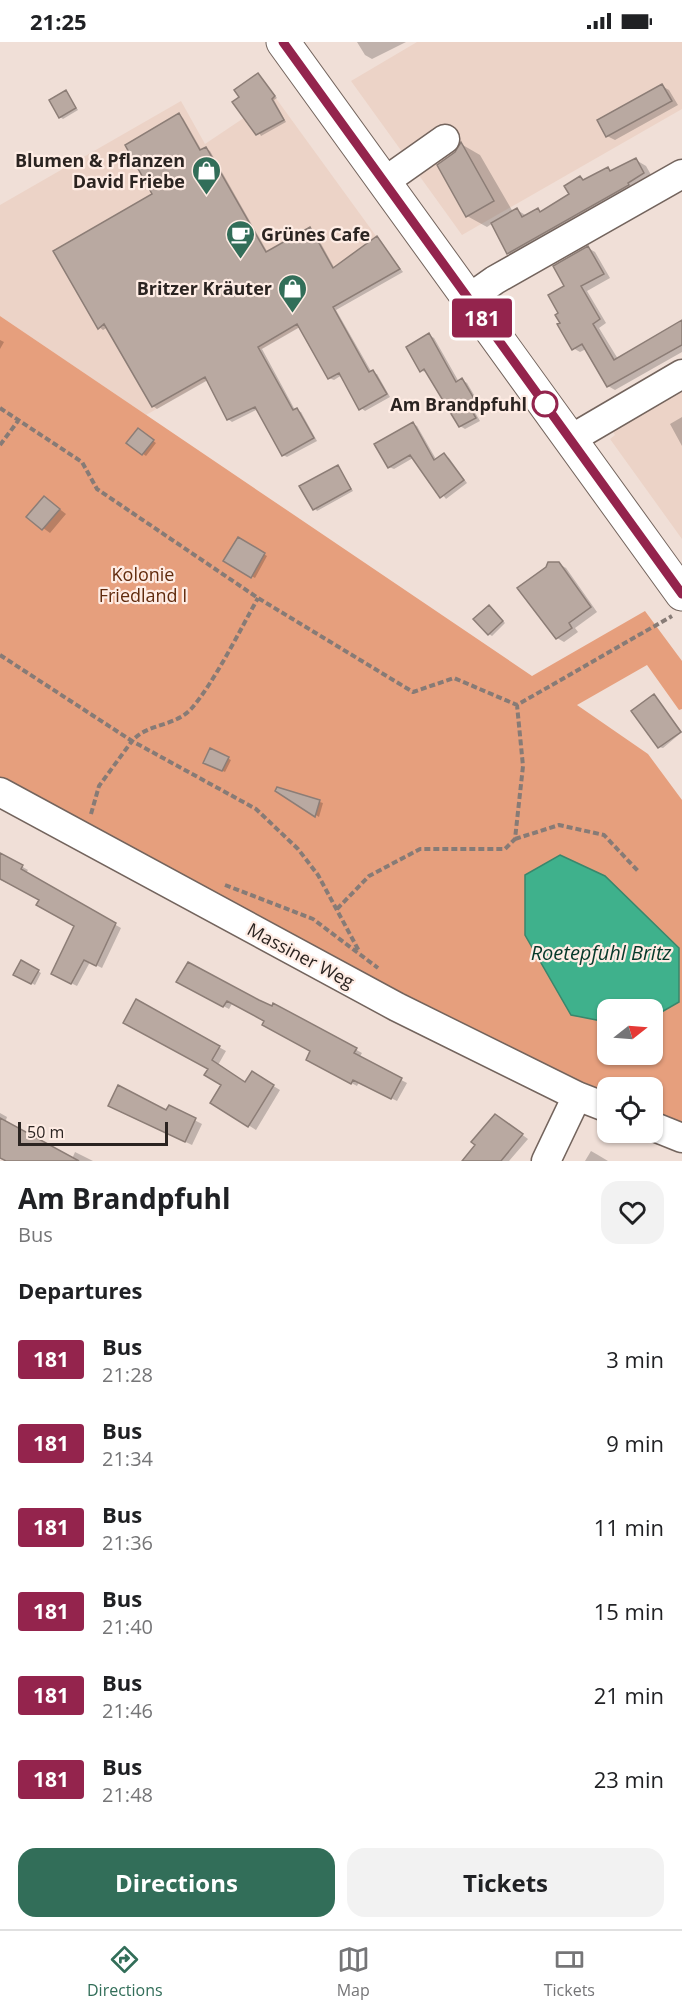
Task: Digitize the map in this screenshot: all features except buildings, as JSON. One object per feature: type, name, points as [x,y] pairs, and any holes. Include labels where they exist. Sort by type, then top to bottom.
[{"type":"main road","points":[[283,42],[571,439],[678,604]]},
{"type":"street","points":[[384,182],[445,139]]},
{"type":"street","points":[[468,299],[495,280],[682,174]]},
{"type":"street","points":[[571,439],[682,374]]},
{"type":"street","name":"Massiner Weg","points":[[0,792],[397,1007],[597,1104]]},
{"type":"street","points":[[546,1161],[577,1096]]},
{"type":"street","points":[[663,1130],[682,1138]]},
{"type":"path","points":[[0,408],[82,462],[97,489],[258,598],[412,692],[454,678],[518,705]]},
{"type":"path","points":[[0,445],[18,421]]},
{"type":"path","points":[[90,816],[99,786],[139,733],[162,727],[190,709],[258,598]]},
{"type":"path","points":[[518,705],[657,627],[678,604]]},
{"type":"path","points":[[0,655],[132,741],[256,809],[298,849],[318,875],[359,952]]},
{"type":"path","points":[[515,839],[523,766],[518,705]]},
{"type":"path","points":[[337,909],[369,876],[420,849],[505,849],[515,839],[559,825],[604,835],[638,871]]},
{"type":"shaded area","points":[[417,42],[682,42],[682,109],[462,235],[351,81]]},
{"type":"shaded area","points":[[275,97],[400,269],[146,415],[0,316],[0,205],[181,101],[205,144]]},
{"type":"shaded area","points":[[682,381],[682,539],[610,439],[615,435],[608,424]]},
{"type":"green space","name":"Kolonie Friedland I","points":[[0,316],[532,676],[645,611],[682,661],[682,709],[679,710],[647,665],[577,705],[648,754],[682,800],[682,1126],[663,1118],[663,1077],[597,1077],[597,1092],[543,1069],[0,784]]},
{"type":"water","name":"Roetepfuhl Britz","points":[[560,855],[605,876],[679,948],[679,1002],[663,1011],[663,999],[597,999],[597,1020],[571,1015],[525,935],[525,875]]},
{"type":"bus line","name":"181","points":[[283,42],[682,594]]},
{"type":"place","name":"Blumen & Pflanzen David Friebe","points":[[206,196]]},
{"type":"place","name":"Grünes Cafe","points":[[240,260]]},
{"type":"place","name":"Britzer Kräuter","points":[[293,314]]},
{"type":"place","name":"Am Brandpfuhl","points":[[545,404]]}]
